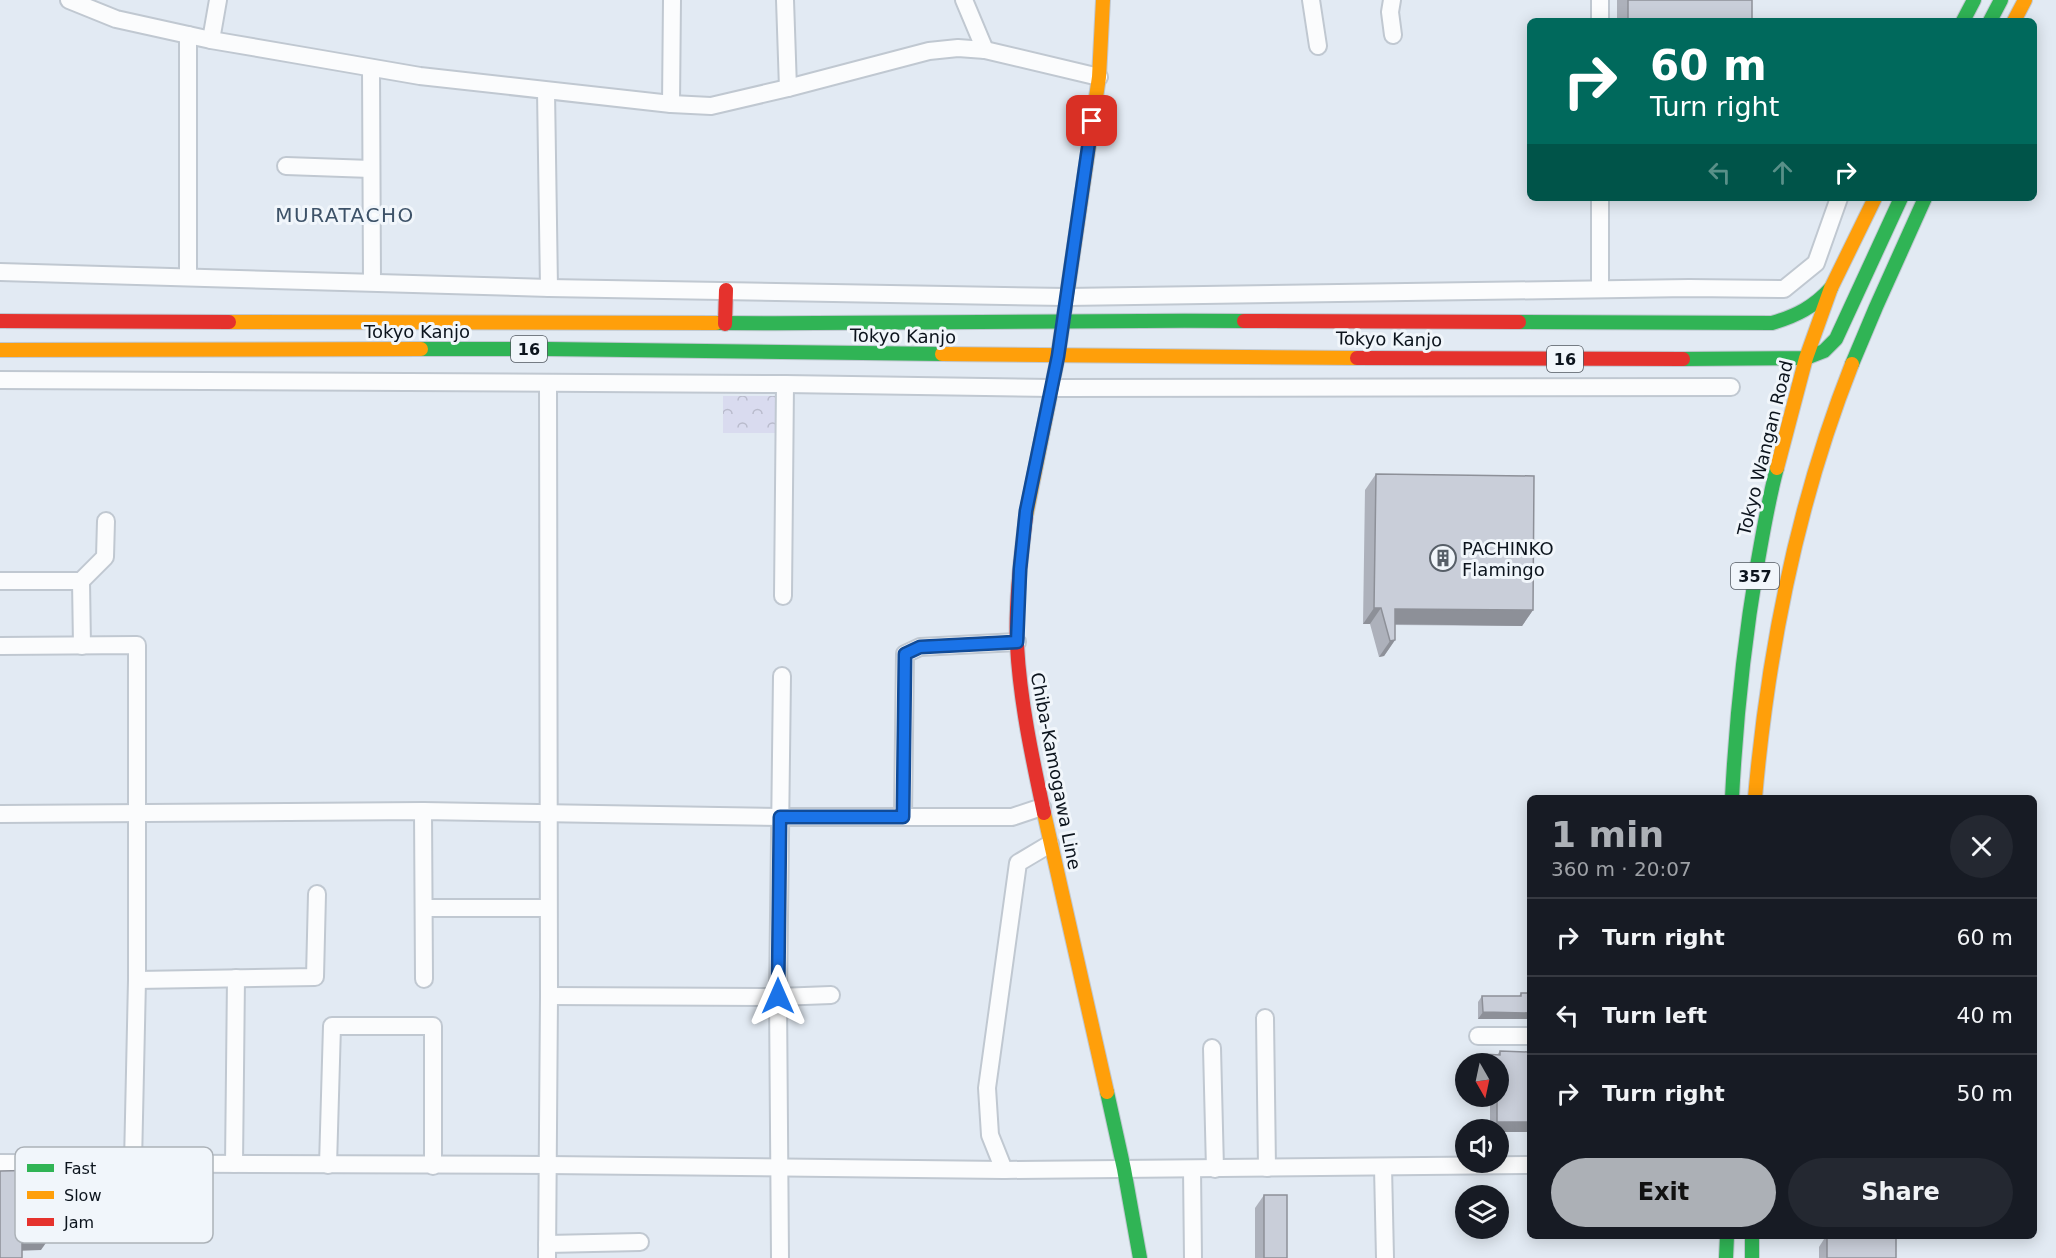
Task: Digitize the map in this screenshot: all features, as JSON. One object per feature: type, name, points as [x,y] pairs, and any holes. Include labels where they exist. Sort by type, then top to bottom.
[{"type":"main road","name":"Chiba-Kamogawa Line","points":[[1103,0],[1099,77],[1058,356],[1026,511],[1020,569],[1017,642],[1026,726],[1042,807],[1124,1169],[1140,1258]]},
{"type":"main road","points":[[1965,18],[1974,0]]},
{"type":"main road","points":[[1992,18],[2001,0]]},
{"type":"main road","points":[[2016,18],[2025,0]]},
{"type":"main road","name":"16","points":[[1831,288],[1874,201]]},
{"type":"main road","points":[[1794,340],[1802,341],[1815,354],[1824,351],[1836,339],[1900,201]]},
{"type":"main road","name":"357","points":[[1755,795],[1760,731],[1771,660],[1786,584],[1809,492],[1840,396],[1871,318],[1924,201]]},
{"type":"main road","name":"Tokyo Kanjo","points":[[0,321],[904,324],[1062,320],[1772,323],[1799,315],[1816,305],[1831,288]]},
{"type":"main road","name":"Tokyo Wangan Road","points":[[1732,795],[1735,733],[1749,606],[1769,498],[1815,354],[1831,288]]},
{"type":"main road","points":[[725,324],[726,290]]},
{"type":"main road","name":"Tokyo Kanjo","points":[[1519,323],[1607,336]]},
{"type":"main road","name":"Tokyo Kanjo","points":[[0,350],[548,349],[1058,356],[1564,359],[1815,354]]},
{"type":"main road","points":[[1835,375],[1840,396]]},
{"type":"main road","points":[[1726,1258],[1727,1239]]},
{"type":"main road","points":[[1752,1239],[1752,1258]]},
{"type":"street","points":[[69,0],[116,19],[188,36],[371,68],[420,76],[671,104],[711,105],[788,88],[929,51],[958,48],[985,50],[1099,77]]},
{"type":"street","points":[[211,40],[218,0]]},
{"type":"street","points":[[671,104],[672,0]]},
{"type":"street","points":[[785,0],[788,88]]},
{"type":"street","points":[[964,0],[985,50]]},
{"type":"street","points":[[1311,0],[1318,46]]},
{"type":"street","points":[[1392,0],[1390,12],[1393,35]]},
{"type":"street","points":[[1600,0],[1600,18]]},
{"type":"street","points":[[188,36],[188,277]]},
{"type":"street","points":[[371,68],[372,282]]},
{"type":"street","points":[[546,91],[549,288]]},
{"type":"street","points":[[286,166],[371,169]]},
{"type":"street","points":[[1600,201],[1600,289]]},
{"type":"street","points":[[0,272],[549,288],[1066,297],[1600,289],[1784,289],[1816,263],[1838,201]]},
{"type":"street","points":[[0,380],[785,384],[1051,388],[1731,387]]},
{"type":"street","points":[[548,383],[547,1251],[640,1242]]},
{"type":"street","points":[[783,596],[785,384]]},
{"type":"street","points":[[0,581],[81,580],[105,557],[106,521]]},
{"type":"street","points":[[81,580],[82,646]]},
{"type":"street","points":[[903,817],[905,654],[920,647],[1017,642]]},
{"type":"street","points":[[0,646],[137,645],[137,980],[133,1147]]},
{"type":"street","points":[[780,1258],[778,996],[782,676]]},
{"type":"street","points":[[0,814],[423,812],[780,817],[1012,817],[1042,807]]},
{"type":"street","points":[[423,812],[424,978]]},
{"type":"street","points":[[1004,1170],[990,1135],[987,1088],[1018,863],[1050,844]]},
{"type":"street","points":[[137,980],[315,977],[317,894]]},
{"type":"street","points":[[424,908],[548,908]]},
{"type":"street","points":[[234,1164],[236,978]]},
{"type":"street","points":[[549,996],[831,995]]},
{"type":"street","points":[[1265,1018],[1267,1168]]},
{"type":"street","points":[[328,1165],[332,1026],[433,1026],[434,1166]]},
{"type":"street","points":[[1478,1036],[1527,1036]]},
{"type":"street","points":[[1212,1048],[1215,1169]]},
{"type":"street","points":[[213,1164],[1004,1170],[1527,1165]]},
{"type":"street","points":[[1383,1167],[1385,1258]]},
{"type":"street","points":[[1192,1169],[1193,1258]]},
{"type":"green space","points":[[723,396],[775,396],[775,433],[723,433]]},
{"type":"building","points":[[1628,0],[1752,0],[1752,18],[1628,18]]},
{"type":"building","name":"PACHINKO Flamingo","points":[[1376,474],[1534,476],[1533,610],[1395,609],[1395,640],[1390,641],[1381,608],[1374,608]]},
{"type":"building","points":[[1521,993],[1527,993],[1527,1013],[1483,1012],[1482,996],[1521,996]]},
{"type":"building","points":[[1500,1051],[1527,1052],[1527,1122],[1497,1119],[1497,1107],[1509,1107],[1509,1053],[1500,1053]]},
{"type":"building","points":[[0,1171],[15,1171],[15,1243],[22,1243],[22,1258],[0,1258]]},
{"type":"building","points":[[1264,1195],[1287,1195],[1287,1258],[1264,1258]]},
{"type":"building","points":[[1827,1239],[1896,1239],[1896,1258],[1827,1258]]},
{"type":"traffic: fast","points":[[1965,18],[1974,0]]},
{"type":"traffic: fast","points":[[1992,18],[2001,0]]},
{"type":"traffic: fast","points":[[1683,359],[1806,358],[1824,351],[1836,339],[1900,201]]},
{"type":"traffic: fast","points":[[1852,364],[1924,201]]},
{"type":"traffic: fast","points":[[1519,322],[1772,323],[1804,310],[1831,288]]},
{"type":"traffic: fast","points":[[716,323],[1244,321]]},
{"type":"traffic: fast","points":[[421,349],[942,354]]},
{"type":"traffic: fast","points":[[1732,795],[1738,711],[1748,624],[1777,468]]},
{"type":"traffic: fast","points":[[1107,1092],[1140,1258]]},
{"type":"traffic: fast","points":[[1726,1258],[1727,1239]]},
{"type":"traffic: fast","points":[[1752,1239],[1752,1258]]},
{"type":"traffic: slow","points":[[1026,516],[1058,356],[1099,77],[1103,0]]},
{"type":"traffic: slow","points":[[2016,18],[2025,0]]},
{"type":"traffic: slow","points":[[1777,468],[1806,358],[1831,288],[1874,201]]},
{"type":"traffic: slow","points":[[229,322],[716,323]]},
{"type":"traffic: slow","points":[[0,350],[421,349]]},
{"type":"traffic: slow","points":[[942,354],[1357,358]]},
{"type":"traffic: slow","points":[[1755,795],[1768,687],[1788,578],[1815,470],[1852,364]]},
{"type":"traffic: slow","points":[[1044,813],[1107,1092]]},
{"type":"traffic: jam","points":[[725,324],[726,290]]},
{"type":"traffic: jam","points":[[0,321],[229,322]]},
{"type":"traffic: jam","points":[[1244,321],[1519,322]]},
{"type":"traffic: jam","points":[[1357,358],[1683,359]]},
{"type":"traffic: jam","points":[[1026,516],[1020,564],[1017,645],[1024,708],[1044,813]]},
{"type":"place","name":"PACHINKO Flamingo","points":[[1443,558]]},
{"type":"district","name":"MURATACHO","points":[[345,215]]},
{"type":"route","points":[[778,996],[780,817],[903,817],[905,654],[920,647],[1017,642],[1020,569],[1026,511],[1058,356],[1092,121]]}]
